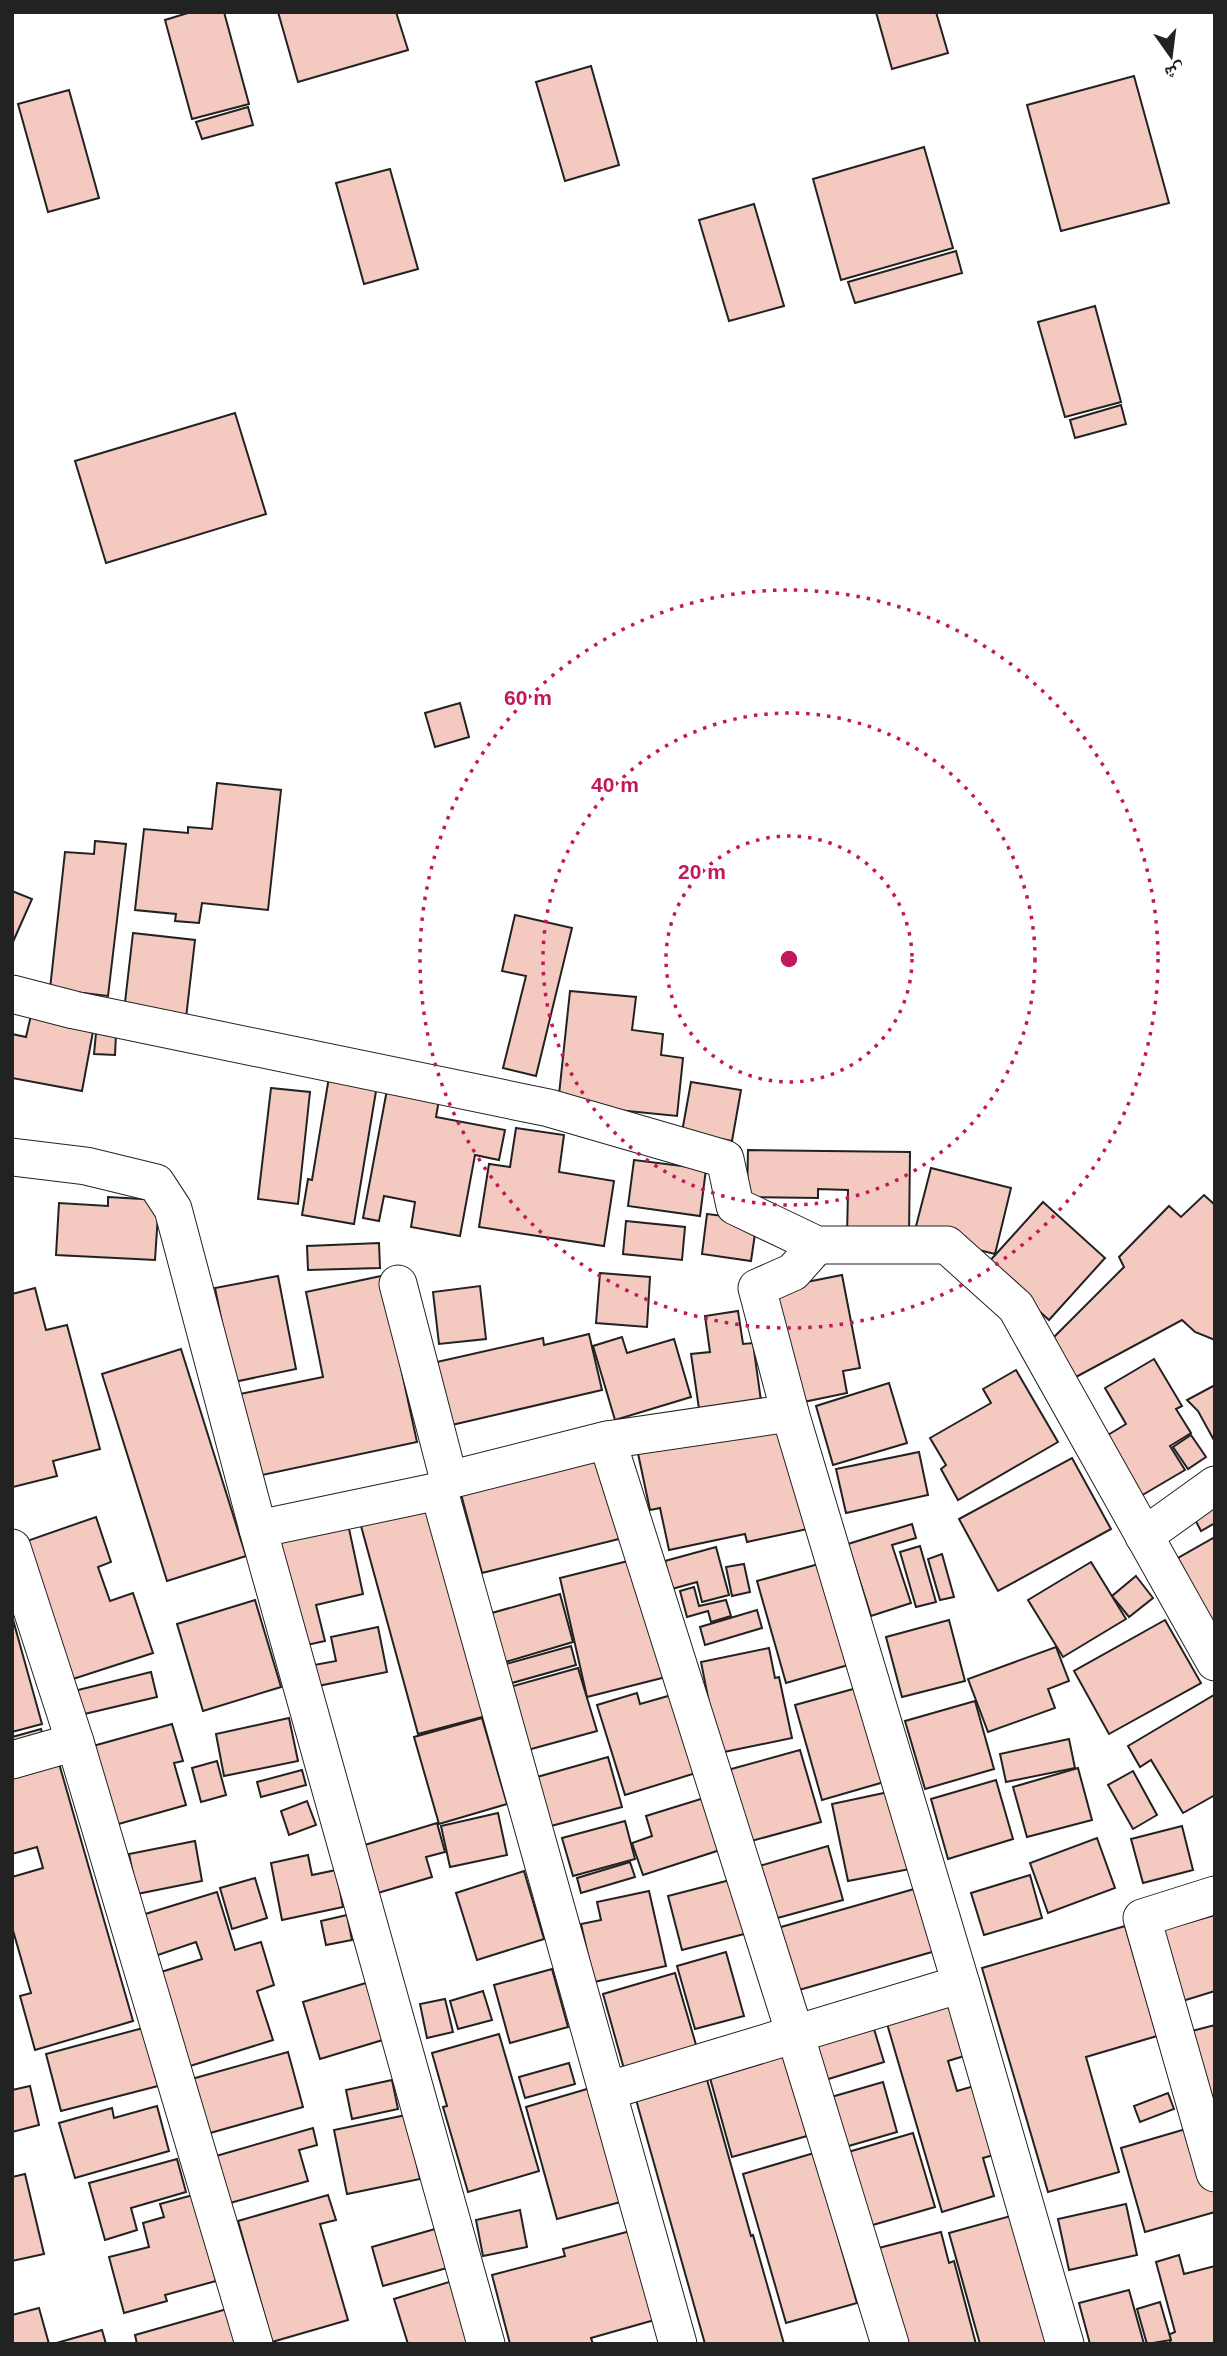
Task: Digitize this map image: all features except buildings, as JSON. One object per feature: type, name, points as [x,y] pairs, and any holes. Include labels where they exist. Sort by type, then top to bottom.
[{"type":"street","points":[[12,994],[74,1010],[550,1108],[725,1159],[736,1206],[817,1245],[947,1245],[1016,1307],[1215,1662]]},
{"type":"street","points":[[12,1157],[86,1166],[156,1183],[173,1209],[258,1529],[486,2344]]},
{"type":"street","points":[[817,1245],[793,1272],[757,1288],[790,1413],[961,1984],[1065,2344]]},
{"type":"street","points":[[398,1284],[444,1486],[678,2344]]},
{"type":"street","points":[[258,1529],[444,1486],[607,1440],[790,1413]]},
{"type":"street","points":[[607,1440],[890,2344]]},
{"type":"street","points":[[1144,1536],[1215,1485]]},
{"type":"street","points":[[12,1548],[75,1742],[254,2344]]},
{"type":"street","points":[[12,1760],[75,1742]]},
{"type":"street","points":[[1215,1895],[1142,1918],[1215,2173]]},
{"type":"street","points":[[607,2091],[961,1984]]}]
